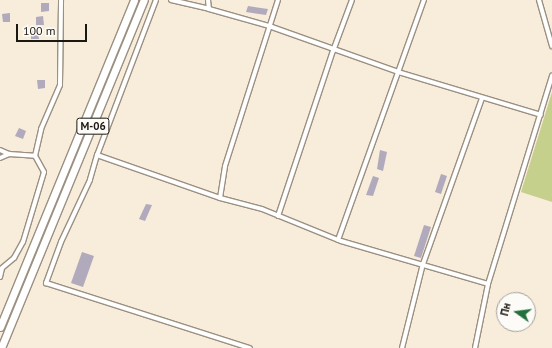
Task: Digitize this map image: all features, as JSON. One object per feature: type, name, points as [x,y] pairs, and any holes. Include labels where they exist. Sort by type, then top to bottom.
[{"type":"highway","name":"М-06","points":[[0,327],[134,0]]},
{"type":"highway","name":"М-06","points":[[1,348],[144,0]]},
{"type":"street","points":[[0,277],[2,268],[14,258],[23,242],[31,222],[44,172],[35,156],[41,129],[60,85],[61,0]]},
{"type":"street","points":[[156,0],[97,155],[90,180],[61,242],[46,283],[250,348]]},
{"type":"street","points":[[171,0],[269,26],[333,51],[398,72],[467,91],[482,98],[541,114]]},
{"type":"street","points":[[208,0],[208,9]]},
{"type":"street","points":[[220,198],[225,166],[278,0]]},
{"type":"street","points":[[278,216],[333,51],[352,0]]},
{"type":"street","points":[[338,240],[424,0]]},
{"type":"street","points":[[539,0],[552,46]]},
{"type":"street","points":[[475,348],[488,284],[552,76]]},
{"type":"street","points":[[402,348],[423,264],[482,98]]},
{"type":"street","points":[[0,150],[9,154],[35,156]]},
{"type":"street","points":[[0,158],[9,154]]},
{"type":"street","points":[[97,155],[220,198],[262,209],[338,240],[488,284]]},
{"type":"green space","points":[[552,92],[552,202],[521,192]]},
{"type":"building","points":[[41,3],[49,3],[49,11],[41,12]]},
{"type":"building","points":[[248,6],[268,9],[266,15],[246,12]]},
{"type":"building","points":[[10,13],[10,22],[3,22],[2,14]]},
{"type":"building","points":[[43,16],[44,25],[36,25],[36,17]]},
{"type":"building","points":[[38,30],[39,39],[31,39],[31,31]]},
{"type":"building","points":[[37,80],[45,80],[45,88],[38,89]]},
{"type":"building","points":[[19,128],[26,131],[23,139],[15,136]]},
{"type":"building","points":[[380,150],[387,152],[383,171],[377,169]]},
{"type":"building","points":[[441,174],[447,176],[441,194],[435,192]]},
{"type":"building","points":[[373,176],[379,178],[373,196],[366,195]]},
{"type":"building","points":[[146,204],[152,205],[145,221],[139,219]]},
{"type":"building","points":[[424,225],[431,227],[421,258],[414,256]]},
{"type":"building","points":[[82,252],[94,256],[83,287],[71,283]]}]
